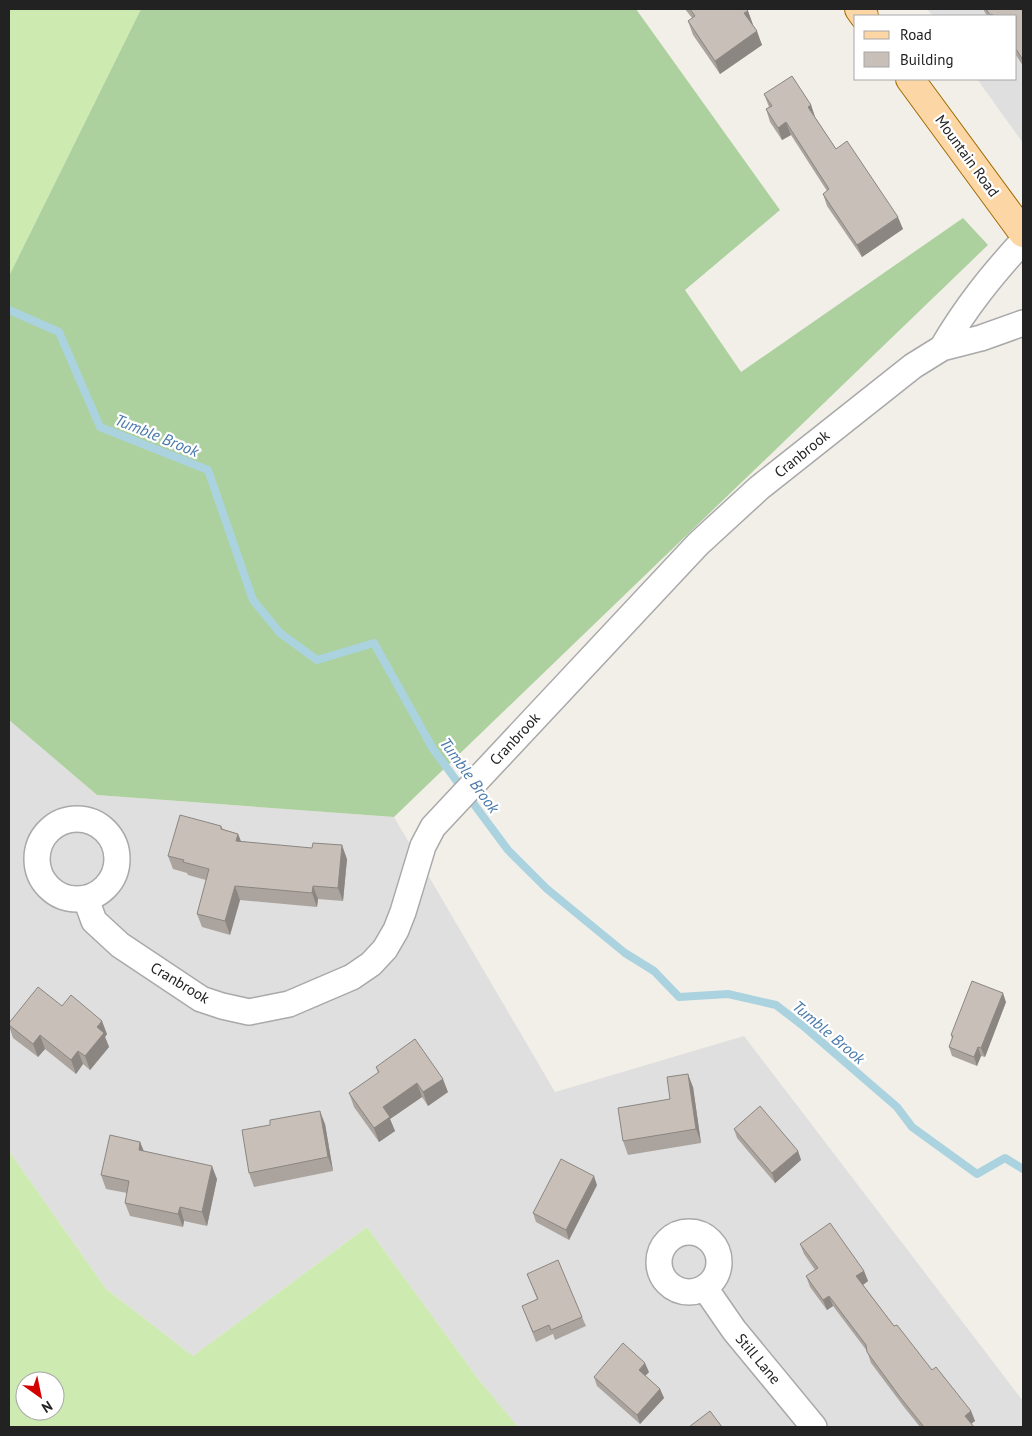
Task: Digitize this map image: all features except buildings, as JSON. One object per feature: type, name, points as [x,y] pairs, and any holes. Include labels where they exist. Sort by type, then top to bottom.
[{"type":"main road","name":"Mountain Road","points":[[911,80],[1023,233]]},
{"type":"street","name":"Cranbrook","points":[[942,348],[960,316],[994,273],[1023,241]]},
{"type":"street","name":"Cranbrook","points":[[86,898],[94,921],[120,945],[201,999],[222,1006],[249,1012],[289,1004],[352,977],[371,964],[385,949],[396,930],[423,846],[433,827],[698,544],[767,482],[913,366],[942,348],[981,338],[1023,322]]},
{"type":"street","name":"Still Lane","points":[[705,1288],[734,1330],[814,1427]]},
{"type":"shaded area","points":[[927,9],[1023,9],[1023,143],[978,80],[1017,80],[1017,15],[932,15]]},
{"type":"shaded area","points":[[9,720],[97,795],[394,817],[555,1092],[744,1036],[1023,1401],[1023,1427],[518,1427],[479,1380],[367,1227],[193,1356],[106,1289],[9,1151]]},
{"type":"green space","points":[[9,9],[141,9],[9,276]]},
{"type":"green space","points":[[141,9],[636,9],[780,210],[685,290],[741,372],[963,218],[988,245],[394,817],[97,795],[9,720],[9,276]]},
{"type":"green space","points":[[9,1151],[106,1289],[193,1356],[367,1227],[479,1380],[518,1427],[9,1427]]},
{"type":"waterway","name":"Tumble Brook","points":[[9,310],[59,332],[100,427],[208,470],[253,600],[280,633],[317,660],[374,643],[433,749],[508,850],[547,889],[625,953],[654,971],[679,997],[728,994],[776,1005],[897,1107],[912,1127],[977,1174],[1005,1158],[1023,1169]]}]
